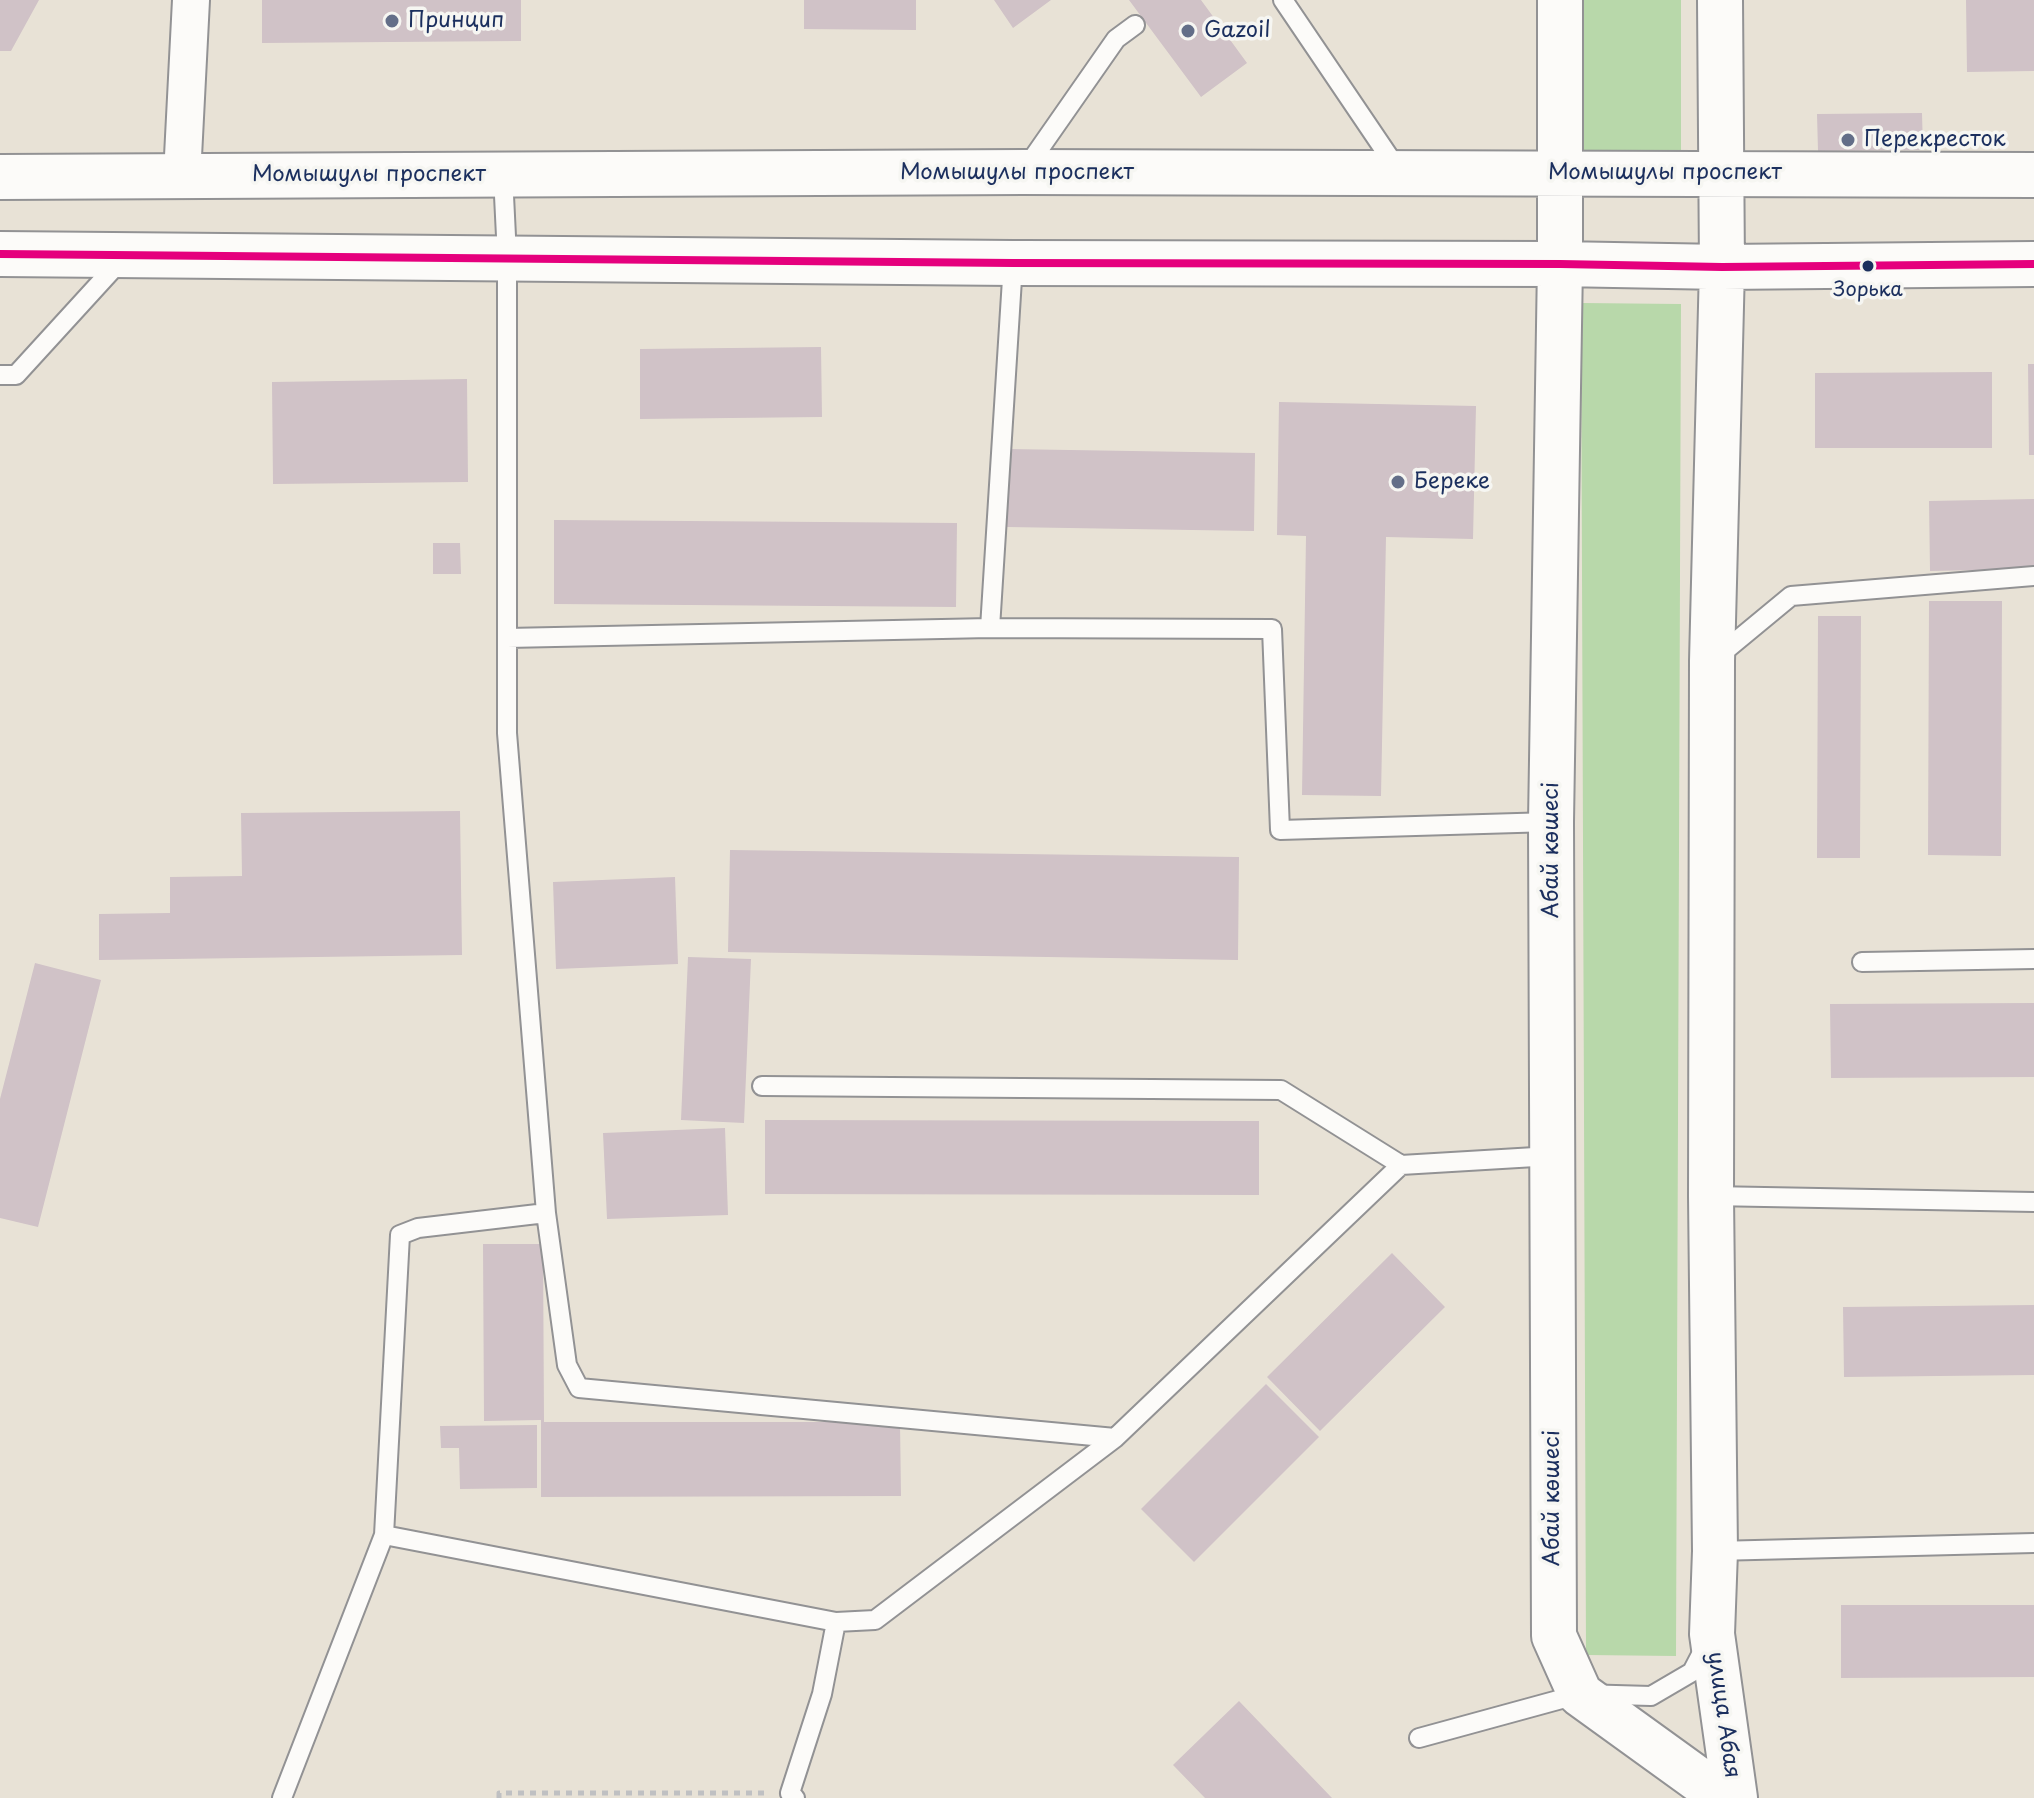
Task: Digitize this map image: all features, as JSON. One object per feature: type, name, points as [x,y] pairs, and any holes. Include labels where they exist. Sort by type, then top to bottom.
[{"type":"street","points":[[182,176],[191,0]]},
{"type":"street","name":"Абай көшесі","points":[[1560,0],[1560,264],[1551,822],[1554,1636],[1580,1694]]},
{"type":"street","points":[[1712,1634],[1715,1551],[1711,1196],[1712,661],[1722,267],[1720,0]]},
{"type":"street","name":"Момышулы проспект","points":[[0,177],[1024,172],[2034,175]]},
{"type":"street","points":[[0,254],[1722,267],[2034,264]]},
{"type":"street","name":"улица Абая","points":[[1712,1634],[1735,1798]]},
{"type":"street","name":"улица Абая","points":[[1580,1694],[1724,1798]]},
{"type":"lane","points":[[1284,0],[1402,175]]},
{"type":"lane","points":[[1024,172],[1116,39],[1135,25]]},
{"type":"lane","points":[[503,175],[507,257],[507,733],[546,1213],[567,1365],[579,1388],[1115,1438]]},
{"type":"lane","points":[[0,375],[16,375],[126,254]]},
{"type":"lane","points":[[990,628],[1013,263]]},
{"type":"lane","points":[[1712,661],[1791,596],[2034,576]]},
{"type":"lane","points":[[507,638],[990,628],[1272,629],[1280,830],[1551,822]]},
{"type":"lane","points":[[1862,962],[2034,959]]},
{"type":"lane","points":[[762,1086],[1281,1090],[1401,1165],[1552,1156]]},
{"type":"lane","points":[[384,1535],[836,1622],[875,1620],[1115,1438],[1401,1165]]},
{"type":"lane","points":[[1711,1196],[2034,1202]]},
{"type":"lane","points":[[282,1798],[384,1535],[400,1235],[418,1228],[546,1213]]},
{"type":"lane","points":[[1715,1551],[2034,1543]]},
{"type":"lane","points":[[792,1796],[822,1694],[836,1622]]},
{"type":"lane","name":"улица Абая","points":[[1580,1694],[1651,1696],[1692,1672],[1712,1634]]},
{"type":"lane","points":[[1419,1738],[1580,1694]]},
{"type":"path","points":[[499,1798],[499,1793],[792,1796]]},
{"type":"green space","points":[[1578,0],[1681,0],[1681,150],[1578,151]]},
{"type":"green space","points":[[1581,303],[1681,304],[1676,1656],[1586,1655]]},
{"type":"building","points":[[0,0],[39,0],[11,51],[0,51]]},
{"type":"building","name":"Принцип","points":[[262,0],[521,0],[521,41],[262,43]]},
{"type":"building","points":[[804,0],[916,0],[916,30],[804,29]]},
{"type":"building","points":[[994,0],[1051,0],[1013,28]]},
{"type":"building","name":"Gazoil","points":[[1129,0],[1201,0],[1247,63],[1201,97]]},
{"type":"building","points":[[1966,0],[2034,0],[2034,71],[1967,72]]},
{"type":"building","points":[[1922,113],[1923,150],[1818,151],[1817,114]]},
{"type":"building","points":[[821,347],[822,417],[640,419],[640,349]]},
{"type":"building","points":[[2028,364],[2034,364],[2034,455],[2029,455]]},
{"type":"building","points":[[1992,372],[1992,448],[1815,448],[1815,373]]},
{"type":"building","points":[[467,379],[468,482],[273,484],[272,382]]},
{"type":"building","points":[[1279,402],[1476,406],[1473,539],[1386,537],[1381,796],[1302,795],[1306,536],[1277,535]]},
{"type":"building","points":[[1008,449],[1255,453],[1254,531],[1007,527]]},
{"type":"building","points":[[2034,499],[2034,569],[1930,571],[1929,501]]},
{"type":"building","points":[[554,520],[957,523],[956,607],[554,604]]},
{"type":"building","points":[[433,543],[460,543],[461,574],[433,574]]},
{"type":"building","points":[[1929,601],[2002,601],[2001,856],[1928,855]]},
{"type":"building","points":[[1818,616],[1861,616],[1860,858],[1817,858]]},
{"type":"building","points":[[460,811],[462,955],[99,960],[99,914],[170,913],[170,877],[242,876],[241,813]]},
{"type":"building","points":[[730,850],[1239,857],[1238,960],[728,952]]},
{"type":"building","points":[[675,877],[678,964],[556,969],[553,882]]},
{"type":"building","points":[[688,957],[751,959],[744,1123],[681,1120]]},
{"type":"building","points":[[35,963],[101,980],[38,1227],[0,1218],[0,1099]]},
{"type":"building","points":[[2034,1003],[2034,1077],[1831,1078],[1830,1004]]},
{"type":"building","points":[[765,1120],[1259,1121],[1259,1195],[765,1194]]},
{"type":"building","points":[[725,1128],[728,1215],[607,1219],[603,1133]]},
{"type":"building","points":[[483,1244],[543,1244],[544,1422],[900,1422],[901,1496],[541,1497],[541,1420],[484,1421]]},
{"type":"building","points":[[1392,1253],[1445,1307],[1320,1431],[1267,1377]]},
{"type":"building","points":[[2034,1305],[2034,1375],[1844,1377],[1843,1307]]},
{"type":"building","points":[[1266,1384],[1319,1437],[1194,1562],[1141,1509]]},
{"type":"building","points":[[537,1425],[537,1488],[460,1489],[459,1448],[441,1448],[440,1426]]},
{"type":"building","points":[[1841,1605],[2034,1605],[2034,1677],[1841,1678]]},
{"type":"building","points":[[1239,1701],[1332,1798],[1205,1798],[1173,1765]]},
{"type":"transit line","points":[[0,254],[1722,267],[2034,264]]},
{"type":"place","name":"Принцип","points":[[392,21]]},
{"type":"place","name":"Gazoil","points":[[1188,31]]},
{"type":"place","name":"Перекресток","points":[[1848,140]]},
{"type":"place","name":"Зорька","points":[[1868,266]]},
{"type":"place","name":"Береке","points":[[1398,482]]}]
